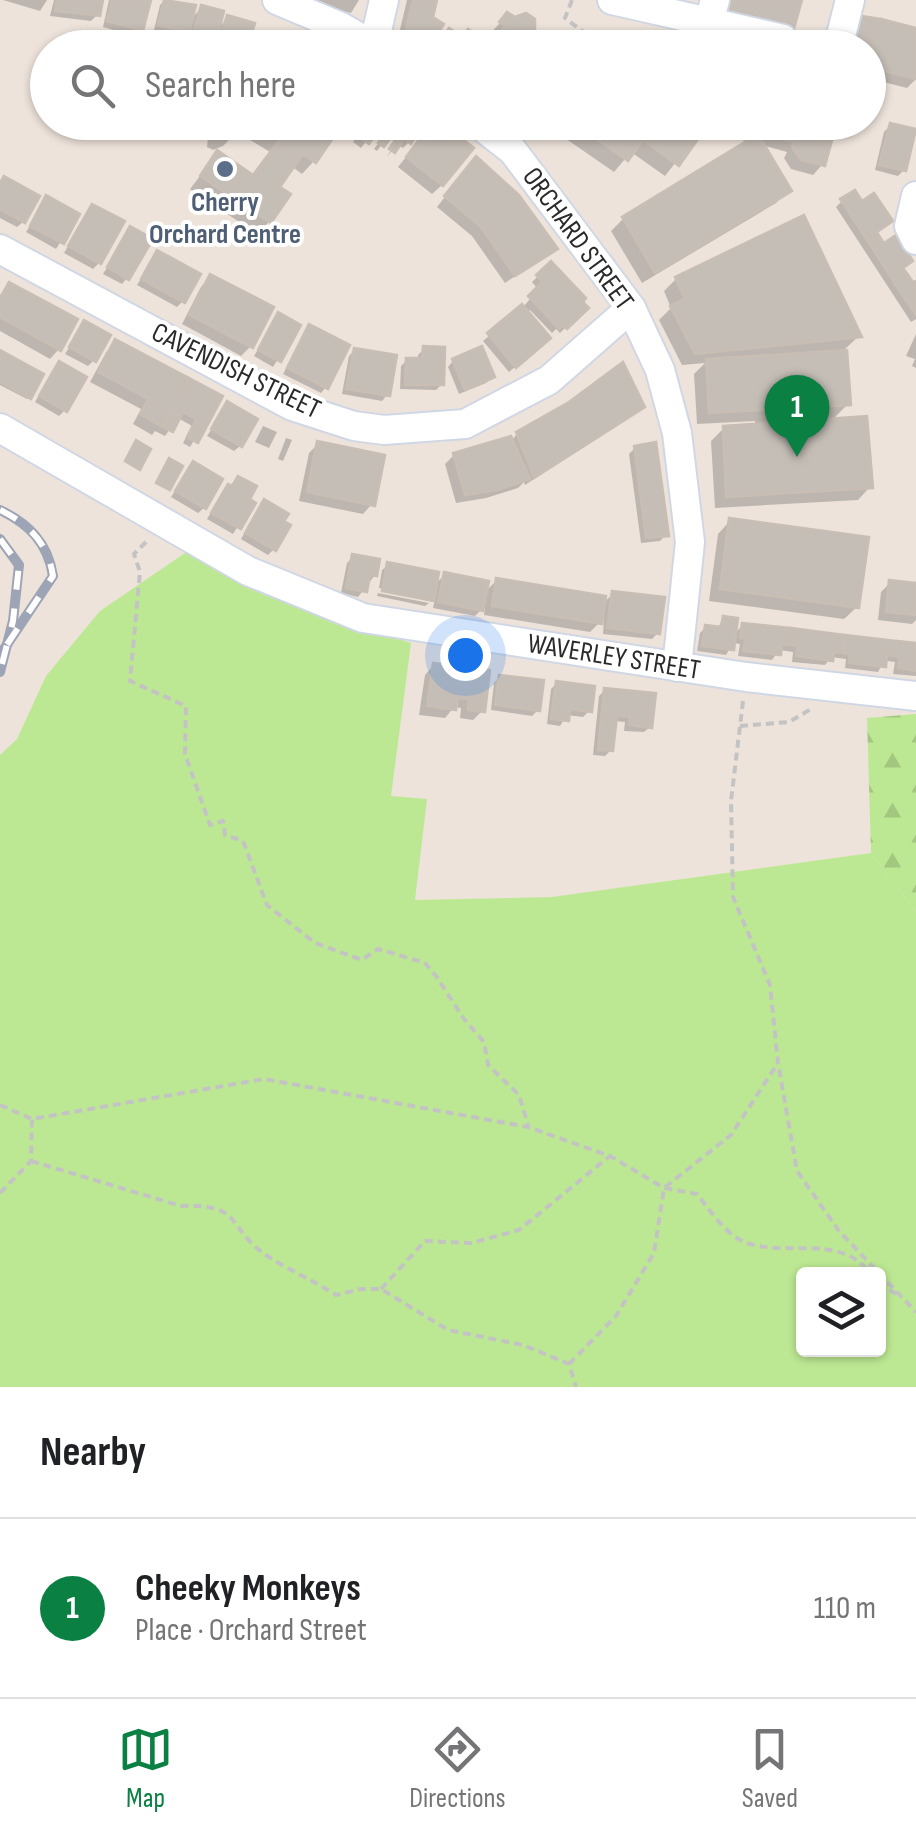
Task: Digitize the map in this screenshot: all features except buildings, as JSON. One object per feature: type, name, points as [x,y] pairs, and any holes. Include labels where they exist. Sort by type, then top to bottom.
[{"type":"street","points":[[277,0],[328,30]]},
{"type":"street","points":[[379,30],[384,0]]},
{"type":"street","points":[[612,0],[712,11],[761,30]]},
{"type":"street","points":[[842,30],[850,0]]},
{"type":"street","name":"ORCHARD STREET","points":[[500,140],[513,150],[632,308],[660,370],[677,433],[690,542],[677,667]]},
{"type":"street","points":[[916,196],[909,226],[916,240]]},
{"type":"street","name":"CAVENDISH STREET","points":[[0,249],[292,406],[354,426],[384,430],[465,424],[549,380],[632,308]]},
{"type":"street","name":"WAVERLEY STREET","points":[[0,428],[248,571],[363,618],[677,667],[916,696]]},
{"type":"path","points":[[572,0],[565,18],[581,30]]},
{"type":"path","points":[[171,526],[152,536],[134,554],[140,572],[130,681],[186,706],[185,754],[210,825],[223,821],[225,835],[243,841],[267,906],[316,943],[362,960],[378,950],[425,963],[484,1042],[488,1064],[519,1095],[528,1127]]},
{"type":"path","points":[[817,685],[814,708],[790,722],[740,726],[731,801],[733,897],[770,985],[778,1062],[797,1171],[839,1232],[916,1312]]},
{"type":"path","points":[[569,1364],[616,1316],[654,1253],[664,1188],[731,1135],[778,1062]]},
{"type":"path","points":[[0,1105],[32,1119],[264,1079],[528,1127],[610,1156],[664,1188],[698,1194],[718,1221],[743,1242],[772,1248],[832,1248],[865,1267]]},
{"type":"path","points":[[0,1194],[31,1161],[32,1119]]},
{"type":"path","points":[[381,1289],[425,1241],[471,1243],[518,1230],[610,1156]]},
{"type":"path","points":[[31,1161],[181,1206],[226,1210],[263,1254],[336,1295],[381,1289],[448,1330],[522,1345],[569,1364]]},
{"type":"path","points":[[886,1288],[904,1297]]},
{"type":"path","points":[[569,1364],[576,1387]]},
{"type":"green space","points":[[188,551],[338,621],[411,643],[391,796],[427,799],[415,900],[552,897],[871,853],[916,912],[916,1387],[0,1387],[0,755],[17,739],[46,676],[100,611]]},
{"type":"green space","points":[[916,714],[916,912],[871,853],[867,718]]},
{"type":"railway","points":[[0,510],[36,536],[47,554],[53,576],[0,655]]},
{"type":"railway","points":[[0,539],[19,565],[13,621],[0,672]]},
{"type":"place","name":"Cherry Orchard Centre","points":[[225,169]]},
{"type":"place","name":"Cheeky Monkeys","points":[[797,457]]}]
